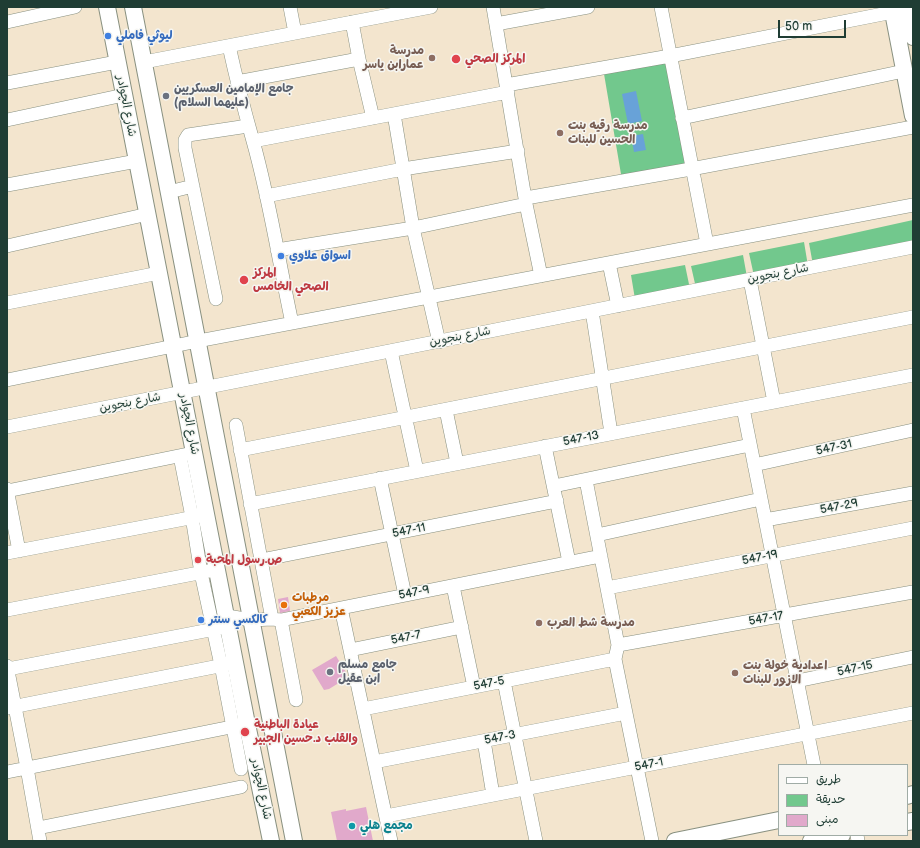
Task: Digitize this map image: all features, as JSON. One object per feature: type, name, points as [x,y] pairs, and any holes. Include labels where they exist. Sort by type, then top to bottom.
[{"type":"main road","name":"شارع الچوادر","points":[[107,7],[183,392],[187,454],[199,516],[218,570],[228,621],[228,664],[240,726],[272,841]]},
{"type":"main road","name":"شارع الچوادر","points":[[133,7],[294,841]]},
{"type":"main road","points":[[897,9],[913,37]]},
{"type":"main road","points":[[897,9],[904,71],[913,116]]},
{"type":"main road","points":[[676,841],[717,837],[778,820]]},
{"type":"main road","points":[[811,841],[837,836]]},
{"type":"street","points":[[7,22],[75,7]]},
{"type":"street","points":[[290,7],[295,33]]},
{"type":"street","points":[[144,62],[431,7]]},
{"type":"street","points":[[493,7],[526,201],[541,276]]},
{"type":"street","points":[[496,24],[588,7]]},
{"type":"street","points":[[661,7],[691,169],[707,244]]},
{"type":"street","points":[[253,141],[394,114],[507,88],[897,9]]},
{"type":"street","points":[[352,22],[373,118]]},
{"type":"street","points":[[229,46],[266,196],[292,323]]},
{"type":"street","points":[[237,82],[359,59]]},
{"type":"street","points":[[7,83],[118,62]]},
{"type":"street","points":[[682,118],[904,71]]},
{"type":"street","points":[[7,120],[124,95]]},
{"type":"street","points":[[394,114],[413,228],[430,297],[439,342]]},
{"type":"street","points":[[216,299],[192,186],[185,148],[185,140],[188,135],[248,126]]},
{"type":"street","points":[[277,250],[413,228],[526,201],[913,127]]},
{"type":"street","points":[[266,196],[403,169],[518,151]]},
{"type":"street","points":[[7,185],[137,161]]},
{"type":"street","points":[[169,192],[192,186]]},
{"type":"street","points":[[7,380],[198,341],[913,205]]},
{"type":"street","points":[[7,246],[148,214]]},
{"type":"street","name":"شارع بنجوين","points":[[7,426],[439,342],[913,247]]},
{"type":"street","points":[[609,263],[618,306]]},
{"type":"street","points":[[7,303],[159,273]]},
{"type":"street","points":[[750,280],[774,402]]},
{"type":"street","points":[[592,311],[611,433]]},
{"type":"street","points":[[240,450],[913,318]]},
{"type":"street","points":[[391,351],[416,471]]},
{"type":"street","name":"547-13","points":[[250,504],[913,375]]},
{"type":"street","points":[[743,408],[814,764]]},
{"type":"street","points":[[446,410],[458,463]]},
{"type":"street","points":[[236,425],[261,560],[296,700]]},
{"type":"street","name":"547-31","points":[[754,465],[913,430]]},
{"type":"street","points":[[554,486],[750,445]]},
{"type":"street","points":[[545,446],[569,562]]},
{"type":"street","points":[[11,708],[228,664],[212,629],[201,573],[199,516],[13,552],[7,490],[187,454]]},
{"type":"street","points":[[380,478],[405,595]]},
{"type":"street","points":[[586,480],[618,645],[615,659],[652,841]]},
{"type":"street","name":"547-29","points":[[765,520],[913,493]]},
{"type":"street","points":[[597,535],[761,499]]},
{"type":"street","name":"547-11","points":[[261,560],[557,501]]},
{"type":"street","name":"547-19","points":[[607,588],[913,528]]},
{"type":"street","name":"547-9","points":[[7,668],[212,629],[228,621],[276,620],[601,556]]},
{"type":"street","points":[[7,610],[218,570]]},
{"type":"street","points":[[453,586],[474,687]]},
{"type":"street","name":"547-17","points":[[618,645],[913,592]]},
{"type":"street","points":[[342,608],[391,841]]},
{"type":"street","name":"547-7","points":[[350,650],[462,627]]},
{"type":"street","name":"547-15","points":[[797,681],[913,657]]},
{"type":"street","name":"547-5","points":[[363,709],[615,659]]},
{"type":"street","points":[[7,668],[11,708],[27,768],[39,835],[241,787]]},
{"type":"street","points":[[504,681],[536,841]]},
{"type":"street","name":"547-3","points":[[374,762],[626,713]]},
{"type":"street","name":"547-1","points":[[386,816],[913,713]]},
{"type":"street","points":[[7,772],[240,726],[241,769]]},
{"type":"street","points":[[484,741],[493,795]]},
{"type":"green space","points":[[670,56],[691,169],[622,180],[603,68]]},
{"type":"green space","points":[[913,220],[913,246],[813,265],[809,243]]},
{"type":"green space","points":[[804,242],[808,266],[754,276],[749,253]]},
{"type":"green space","points":[[743,255],[747,277],[696,288],[691,266]]},
{"type":"green space","points":[[685,265],[690,289],[635,299],[631,275]]},
{"type":"water","points":[[636,91],[642,121],[628,124],[622,94]]},
{"type":"water","points":[[643,134],[646,150],[634,152],[631,136]]},
{"type":"building","name":"مرطبات عزيز الكعبي","points":[[288,597],[290,611],[280,613],[278,599]]},
{"type":"building","name":"جامع مسلم ابن عقيل","points":[[336,656],[347,674],[347,678],[329,689],[324,690],[312,670]]},
{"type":"building","name":"مجمع هلي","points":[[366,807],[373,841],[337,841],[331,812]]},
{"type":"place","name":"ليوثي فاملي","points":[[108,36]]},
{"type":"place","name":"مدرسة عمارابن ياسر","points":[[432,58]]},
{"type":"place","name":"المركز الصحي","points":[[456,59]]},
{"type":"place","name":"جامع الإمامين العسكريين (عليهما السلام)","points":[[166,96]]},
{"type":"place","name":"مدرسة رقيه بنت الحسين للبنات","points":[[560,133]]},
{"type":"place","name":"اسواق علاوي","points":[[281,256]]},
{"type":"place","name":"المركز الصحي الخامس","points":[[244,280]]},
{"type":"place","name":"ص.رسول المحبة","points":[[198,560]]},
{"type":"place","name":"مرطبات عزيز الكعبي","points":[[284,605]]},
{"type":"place","name":"كالكسي سنتر","points":[[201,620]]},
{"type":"place","name":"مدرسة شط العرب","points":[[539,623]]},
{"type":"place","name":"جامع مسلم ابن عقيل","points":[[330,672]]},
{"type":"place","name":"اعدادية خولة بنت الازور للبنات","points":[[735,673]]},
{"type":"place","name":"عيادة الباطنية والقلب د.حسين الجبير","points":[[245,732]]},
{"type":"place","name":"مجمع هلي","points":[[352,826]]}]
